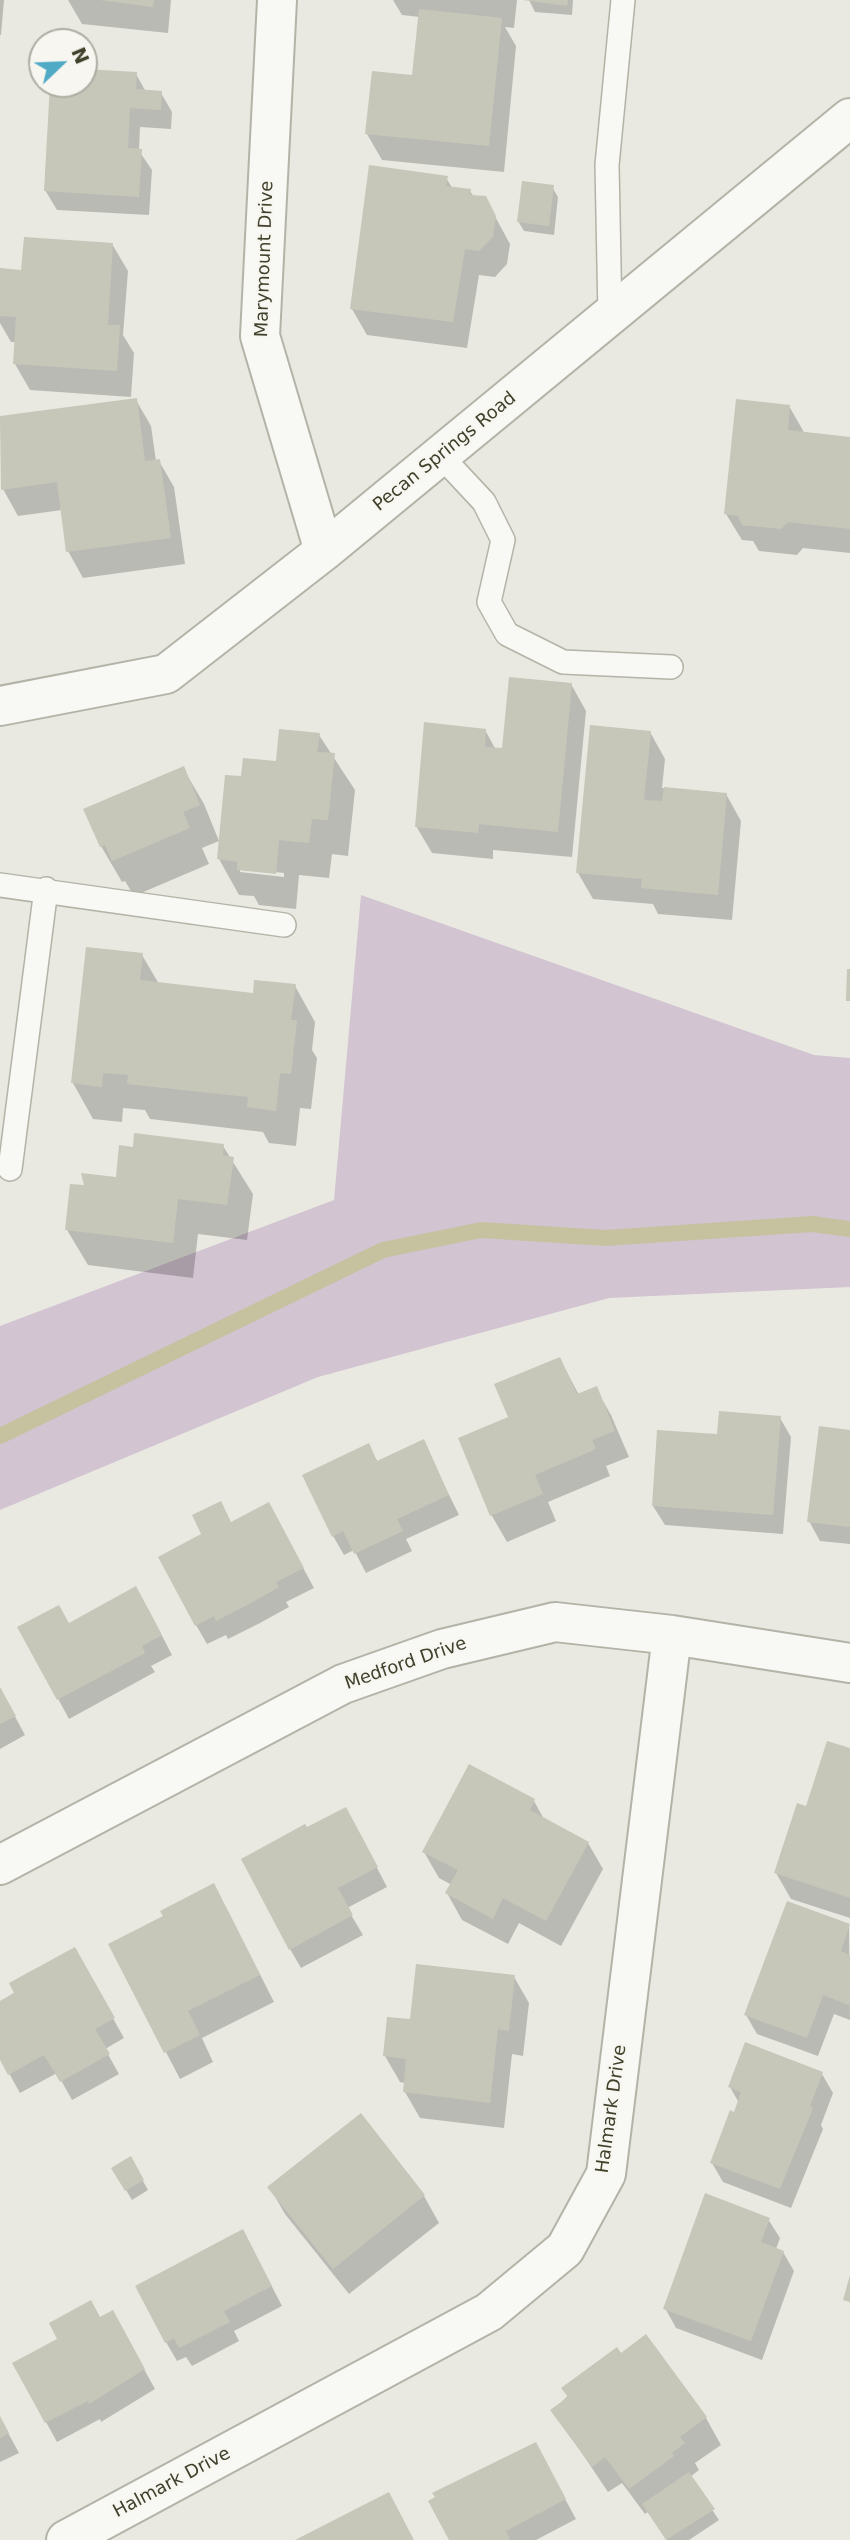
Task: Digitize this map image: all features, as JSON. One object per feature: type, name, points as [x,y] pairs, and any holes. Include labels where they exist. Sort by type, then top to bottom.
[{"type":"street","name":"Marymount Drive","points":[[277,0],[260,335],[324,551]]},
{"type":"street","name":"Pecan Springs Road","points":[[0,706],[166,674],[441,456],[850,118]]},
{"type":"street","name":"Medford Drive","points":[[0,1865],[344,1684],[442,1648],[555,1622],[672,1636],[850,1663]]},
{"type":"street","name":"Halmark Drive","points":[[66,2540],[489,2312],[565,2249],[606,2174],[672,1636]]},
{"type":"lane","points":[[610,316],[607,165],[623,0]]},
{"type":"lane","points":[[441,456],[484,502],[503,540],[489,602],[507,634],[564,662],[671,667]]},
{"type":"lane","points":[[0,885],[46,889],[284,925]]},
{"type":"lane","points":[[10,1170],[46,889]]},
{"type":"shaded area","points":[[361,895],[814,1055],[850,1058],[850,1287],[609,1298],[318,1377],[0,1510],[0,1326],[334,1200]]},
{"type":"building","points":[[100,0],[154,0],[153,7]]},
{"type":"building","points":[[523,0],[568,0],[567,6]]},
{"type":"building","points":[[419,9],[502,18],[489,146],[365,134],[372,71],[412,75]]},
{"type":"building","points":[[98,70],[137,72],[136,89],[162,91],[161,110],[130,108],[128,148],[142,149],[139,197],[44,191],[49,98],[98,98]]},
{"type":"building","points":[[369,165],[448,176],[446,186],[471,189],[470,195],[486,196],[496,216],[493,237],[479,251],[465,249],[453,322],[350,309]]},
{"type":"building","points":[[522,181],[554,185],[549,226],[517,222]]},
{"type":"building","points":[[24,237],[113,243],[108,325],[120,325],[117,371],[13,364],[16,317],[0,316],[0,268],[21,270]]},
{"type":"building","points":[[137,398],[145,461],[160,459],[171,538],[66,552],[57,482],[1,490],[0,416]]},
{"type":"building","points":[[736,399],[790,405],[788,430],[850,437],[850,529],[788,522],[781,529],[742,525],[738,516],[724,514]]},
{"type":"building","points":[[509,677],[572,683],[558,832],[479,824],[478,833],[415,827],[424,722],[486,729],[485,747],[502,748]]},
{"type":"building","points":[[590,725],[651,731],[644,800],[662,801],[664,787],[727,793],[718,895],[641,888],[642,879],[576,873]]},
{"type":"building","points":[[279,729],[320,733],[317,752],[335,753],[328,820],[312,819],[309,843],[279,840],[276,874],[237,870],[237,862],[217,859],[225,775],[241,776],[243,758],[276,761]]},
{"type":"building","points":[[184,766],[200,805],[183,812],[190,828],[112,861],[105,845],[100,847],[83,809]]},
{"type":"building","points":[[86,947],[143,953],[140,980],[253,993],[254,980],[296,984],[291,1020],[297,1020],[291,1074],[280,1073],[276,1111],[247,1107],[248,1097],[127,1084],[128,1075],[103,1073],[102,1087],[71,1083]]},
{"type":"building","points":[[847,969],[850,969],[850,1001],[846,1001]]},
{"type":"building","points":[[134,1133],[224,1144],[223,1155],[234,1157],[227,1205],[178,1199],[173,1243],[65,1230],[70,1184],[84,1185],[81,1173],[116,1177],[119,1145],[133,1147]]},
{"type":"building","points":[[560,1357],[577,1394],[597,1386],[615,1431],[592,1440],[596,1449],[535,1475],[543,1494],[490,1516],[458,1438],[508,1417],[494,1384]]},
{"type":"building","points":[[719,1411],[781,1416],[773,1515],[652,1506],[657,1430],[717,1434]]},
{"type":"building","points":[[819,1426],[850,1430],[850,1527],[807,1522]]},
{"type":"building","points":[[424,1439],[449,1495],[397,1519],[403,1531],[354,1554],[343,1531],[332,1537],[302,1475],[369,1443],[377,1461]]},
{"type":"building","points":[[221,1501],[231,1522],[269,1502],[304,1568],[276,1582],[279,1587],[249,1604],[216,1621],[214,1616],[195,1626],[158,1557],[201,1534],[192,1515]]},
{"type":"building","points":[[136,1586],[162,1635],[142,1646],[145,1653],[57,1700],[17,1627],[59,1605],[69,1623]]},
{"type":"building","points":[[0,1687],[16,1716],[0,1724]]},
{"type":"building","points":[[827,1741],[850,1748],[850,1898],[774,1873],[797,1803],[806,1806]]},
{"type":"building","points":[[469,1764],[535,1799],[530,1810],[589,1842],[546,1921],[503,1898],[493,1919],[445,1893],[458,1870],[422,1852]]},
{"type":"building","points":[[346,1807],[378,1867],[338,1888],[353,1915],[289,1950],[241,1859],[305,1824],[307,1827]]},
{"type":"building","points":[[214,1883],[260,1975],[188,2011],[200,2035],[164,2053],[108,1944],[163,1916],[160,1911]]},
{"type":"building","points":[[787,1901],[850,1924],[841,1951],[850,1955],[849,2005],[823,1995],[807,2038],[744,2015]]},
{"type":"building","points":[[75,1947],[115,2018],[95,2029],[110,2054],[60,2082],[44,2055],[8,2075],[0,2060],[0,2001],[14,1993],[9,1983]]},
{"type":"building","points":[[416,1964],[515,1975],[509,2031],[498,2029],[490,2103],[403,2092],[406,2059],[383,2056],[387,2017],[410,2019]]},
{"type":"building","points":[[745,2042],[823,2072],[810,2106],[813,2108],[780,2189],[710,2163],[730,2110],[734,2112],[741,2092],[728,2087]]},
{"type":"building","points":[[361,2113],[425,2195],[333,2269],[267,2187]]},
{"type":"building","points":[[131,2156],[144,2180],[125,2191],[111,2168]]},
{"type":"building","points":[[705,2193],[770,2218],[761,2242],[784,2251],[751,2341],[663,2309]]},
{"type":"building","points":[[243,2229],[272,2286],[224,2311],[230,2322],[179,2348],[174,2338],[165,2343],[135,2286]]},
{"type":"building","points":[[850,2275],[850,2302],[843,2300]]},
{"type":"building","points":[[91,2300],[100,2317],[113,2310],[145,2369],[89,2404],[88,2401],[45,2423],[12,2363],[57,2339],[49,2323]]},
{"type":"building","points":[[646,2334],[707,2417],[680,2437],[685,2443],[672,2453],[674,2456],[629,2489],[605,2457],[592,2467],[550,2410],[568,2397],[561,2388],[617,2347],[621,2353]]},
{"type":"building","points":[[0,2416],[9,2433],[0,2438]]},
{"type":"building","points":[[536,2442],[566,2499],[506,2531],[510,2539],[508,2540],[449,2540],[428,2501],[435,2497],[432,2493]]},
{"type":"building","points":[[689,2472],[715,2509],[666,2540],[642,2504]]},
{"type":"building","points":[[389,2492],[414,2540],[295,2540]]},
{"type":"waterway","points":[[0,1436],[383,1250],[481,1230],[606,1238],[812,1224],[850,1229]]}]
